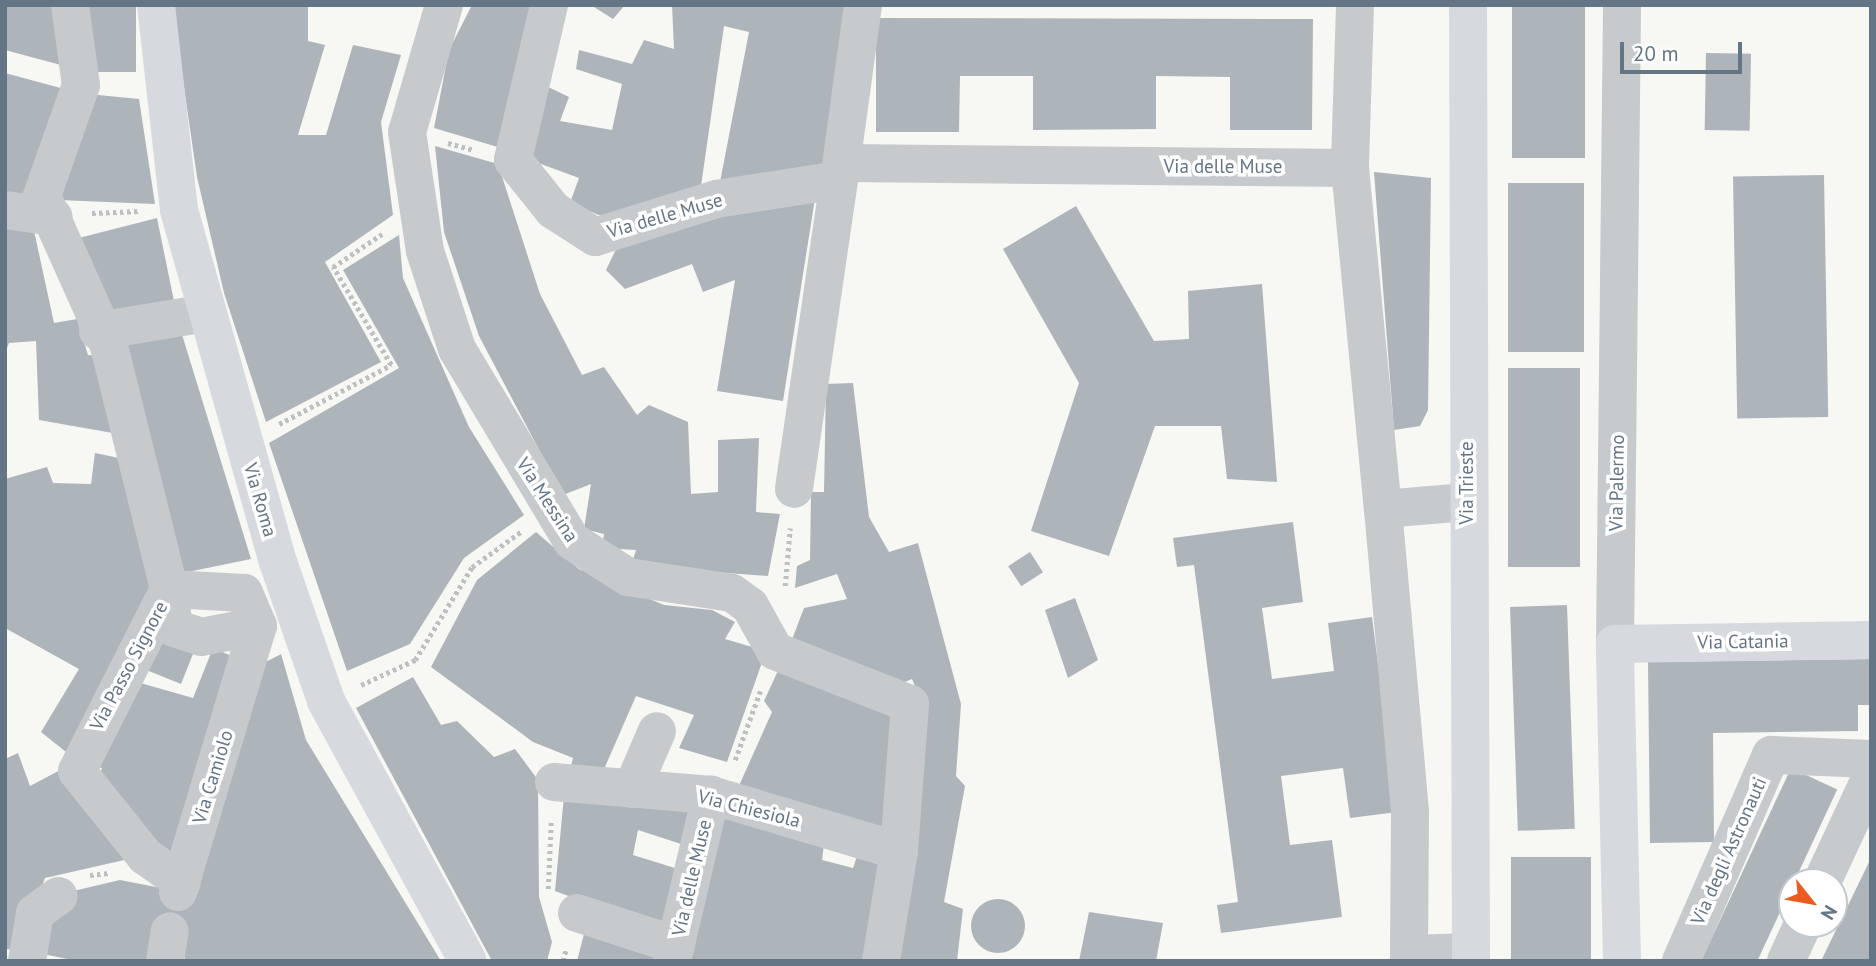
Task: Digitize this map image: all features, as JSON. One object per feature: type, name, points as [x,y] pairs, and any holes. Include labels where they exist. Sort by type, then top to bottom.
[{"type":"street","name":"Via Passo Signore","points":[[70,5],[81,85],[42,196],[54,217],[98,331],[109,346],[169,589],[77,771],[145,856],[180,887]]},
{"type":"street","name":"Via Roma","points":[[156,5],[179,210],[244,443],[326,701],[468,961]]},
{"type":"street","name":"Via Messina","points":[[444,5],[407,131],[425,251],[457,349],[572,541],[628,577],[732,593],[750,606],[775,652],[910,704],[899,851],[881,961]]},
{"type":"street","points":[[513,160],[549,5]]},
{"type":"street","points":[[794,489],[863,5]]},
{"type":"street","name":"Via Trieste","points":[[1468,5],[1466,502],[1470,957]]},
{"type":"street","name":"Via Palermo","points":[[1622,5],[1615,644],[1622,961]]},
{"type":"street","points":[[1352,10],[1350,167],[1410,812],[1409,954],[1470,957]]},
{"type":"street","name":"Via delle Muse","points":[[513,160],[552,209],[595,237],[716,199],[841,172],[1350,167]]},
{"type":"street","points":[[5,210],[54,217]]},
{"type":"street","points":[[98,331],[207,313]]},
{"type":"street","points":[[1383,509],[1466,502]]},
{"type":"street","name":"Via Camiolo","points":[[169,589],[244,593],[258,626],[180,887]]},
{"type":"street","name":"Via Catania","points":[[1615,644],[1871,640]]},
{"type":"street","points":[[632,789],[657,731]]},
{"type":"street","name":"Via degli Astronauti","points":[[1681,961],[1771,755],[1871,759]]},
{"type":"street","points":[[1829,868],[1871,777]]},
{"type":"street","name":"Via Chiesiola","points":[[554,782],[711,795],[899,851]]},
{"type":"street","name":"Via delle Muse","points":[[674,953],[711,795]]},
{"type":"street","points":[[27,961],[35,913],[58,896]]},
{"type":"street","points":[[577,913],[674,953]]},
{"type":"street","points":[[1786,961],[1797,938]]},
{"type":"path","points":[[407,131],[513,160]]},
{"type":"path","points":[[54,217],[179,210]]},
{"type":"path","points":[[244,443],[391,365],[333,267],[396,228]]},
{"type":"path","points":[[326,701],[415,660],[472,567],[526,528]]},
{"type":"building","points":[[5,5],[62,5],[72,68],[5,50]]},
{"type":"building","points":[[79,5],[136,5],[136,72],[79,72]]},
{"type":"building","points":[[172,5],[308,5],[308,41],[325,45],[298,135],[326,135],[353,45],[401,55],[381,122],[393,215],[325,262],[381,362],[266,422],[224,293],[197,177]]},
{"type":"building","points":[[472,5],[530,5],[501,148],[434,128],[449,50]]},
{"type":"building","points":[[591,5],[625,5],[613,19]]},
{"type":"building","points":[[672,5],[852,5],[828,166],[720,182],[749,32],[724,26],[700,193],[606,218],[570,203],[579,178],[530,160],[542,84],[569,97],[560,121],[612,130],[622,84],[576,69],[579,50],[632,64],[644,40],[674,49]]},
{"type":"building","points":[[1512,5],[1585,5],[1585,158],[1512,158]]},
{"type":"building","points":[[876,18],[1313,19],[1312,130],[1230,130],[1230,77],[1156,76],[1156,129],[1033,130],[1033,76],[960,76],[959,132],[876,132]]},
{"type":"building","points":[[1706,53],[1751,54],[1750,131],[1705,130]]},
{"type":"building","points":[[5,73],[68,90],[24,207],[5,199]]},
{"type":"building","points":[[88,94],[139,99],[155,204],[59,200]]},
{"type":"building","points":[[435,146],[498,164],[540,294],[582,375],[604,367],[637,415],[649,405],[688,422],[691,494],[718,492],[718,440],[759,438],[756,512],[780,514],[768,576],[631,566],[636,550],[602,548],[604,534],[584,529],[591,484],[563,495],[479,336],[444,232]]},
{"type":"building","points":[[1374,172],[1431,178],[1428,410],[1420,426],[1394,430]]},
{"type":"building","points":[[1824,175],[1828,417],[1737,419],[1733,177]]},
{"type":"building","points":[[1508,183],[1584,183],[1584,352],[1508,352]]},
{"type":"building","points":[[816,192],[783,401],[717,391],[735,280],[703,292],[692,264],[625,289],[606,270],[619,243]]},
{"type":"building","points":[[1076,206],[1154,341],[1189,339],[1188,291],[1262,284],[1277,482],[1227,479],[1221,426],[1155,426],[1109,556],[1031,531],[1079,383],[1003,249]]},
{"type":"building","points":[[157,218],[175,306],[101,320],[75,239]]},
{"type":"building","points":[[33,226],[54,323],[77,319],[88,355],[106,356],[124,435],[39,420],[36,341],[9,343],[5,353],[5,228]]},
{"type":"building","points":[[399,235],[403,278],[469,427],[524,515],[464,558],[410,644],[347,671],[269,443],[399,368],[343,270]]},
{"type":"building","points":[[180,328],[251,559],[178,574],[122,342]]},
{"type":"building","points":[[1508,368],[1580,368],[1580,567],[1508,567]]},
{"type":"building","points":[[853,383],[869,517],[889,552],[918,543],[961,704],[956,776],[965,786],[944,902],[963,909],[957,961],[893,961],[922,703],[912,679],[888,689],[788,650],[804,608],[847,599],[837,574],[795,588],[797,566],[810,560],[811,492],[824,492],[826,384]]},
{"type":"building","points":[[95,453],[124,459],[161,572],[66,752],[41,732],[79,669],[5,628],[5,479],[47,467],[53,483],[91,484]]},
{"type":"building","points":[[1293,522],[1303,602],[1262,608],[1272,679],[1334,671],[1328,623],[1372,617],[1397,812],[1350,818],[1343,768],[1281,776],[1290,845],[1332,840],[1342,917],[1221,933],[1217,905],[1238,902],[1194,565],[1177,567],[1173,538]]},
{"type":"building","points":[[536,532],[579,569],[664,605],[712,610],[735,622],[725,639],[766,651],[727,762],[679,748],[694,715],[636,696],[601,776],[570,770],[573,758],[533,742],[431,667],[477,580]]},
{"type":"building","points":[[1030,552],[1043,572],[1021,586],[1008,566]]},
{"type":"building","points":[[1075,598],[1098,660],[1068,678],[1045,610]]},
{"type":"building","points":[[1567,605],[1575,829],[1518,831],[1510,607]]},
{"type":"building","points":[[160,630],[197,644],[181,684],[139,667]]},
{"type":"building","points":[[213,648],[241,660],[170,861],[96,788],[102,768],[86,764],[130,680],[193,698]]},
{"type":"building","points":[[281,654],[306,740],[441,961],[185,961],[185,932],[153,961],[77,961],[38,953],[46,918],[69,892],[120,880],[197,895],[258,666]]},
{"type":"building","points":[[1870,659],[1870,705],[1858,705],[1858,731],[1713,733],[1714,842],[1650,843],[1648,662]]},
{"type":"building","points":[[782,662],[897,706],[888,833],[738,788],[772,712],[764,701]]},
{"type":"building","points":[[413,677],[441,725],[457,721],[494,757],[515,749],[538,780],[539,897],[552,942],[547,961],[492,961],[356,708]]},
{"type":"building","points":[[18,753],[30,786],[64,768],[133,858],[45,878],[18,950],[5,949],[5,759]]},
{"type":"building","points":[[1791,768],[1837,790],[1801,868],[1778,868],[1778,917],[1757,961],[1701,961]]},
{"type":"building","points":[[564,796],[688,812],[681,844],[638,830],[633,855],[678,869],[660,930],[555,891]]},
{"type":"building","points":[[721,807],[825,837],[822,860],[853,868],[859,850],[887,858],[870,961],[689,961]]},
{"type":"building","points":[[1511,857],[1591,857],[1591,961],[1511,961]]},
{"type":"building","points":[[1871,858],[1871,961],[1821,961],[1832,938],[1848,938],[1848,905]]},
{"type":"building","points":[[998,899],[1017,907],[1025,926],[1017,945],[998,953],[979,945],[971,926],[979,907]]},
{"type":"building","points":[[1089,912],[1163,923],[1156,961],[1079,961]]},
{"type":"building","points":[[586,926],[658,951],[655,961],[577,961]]}]
